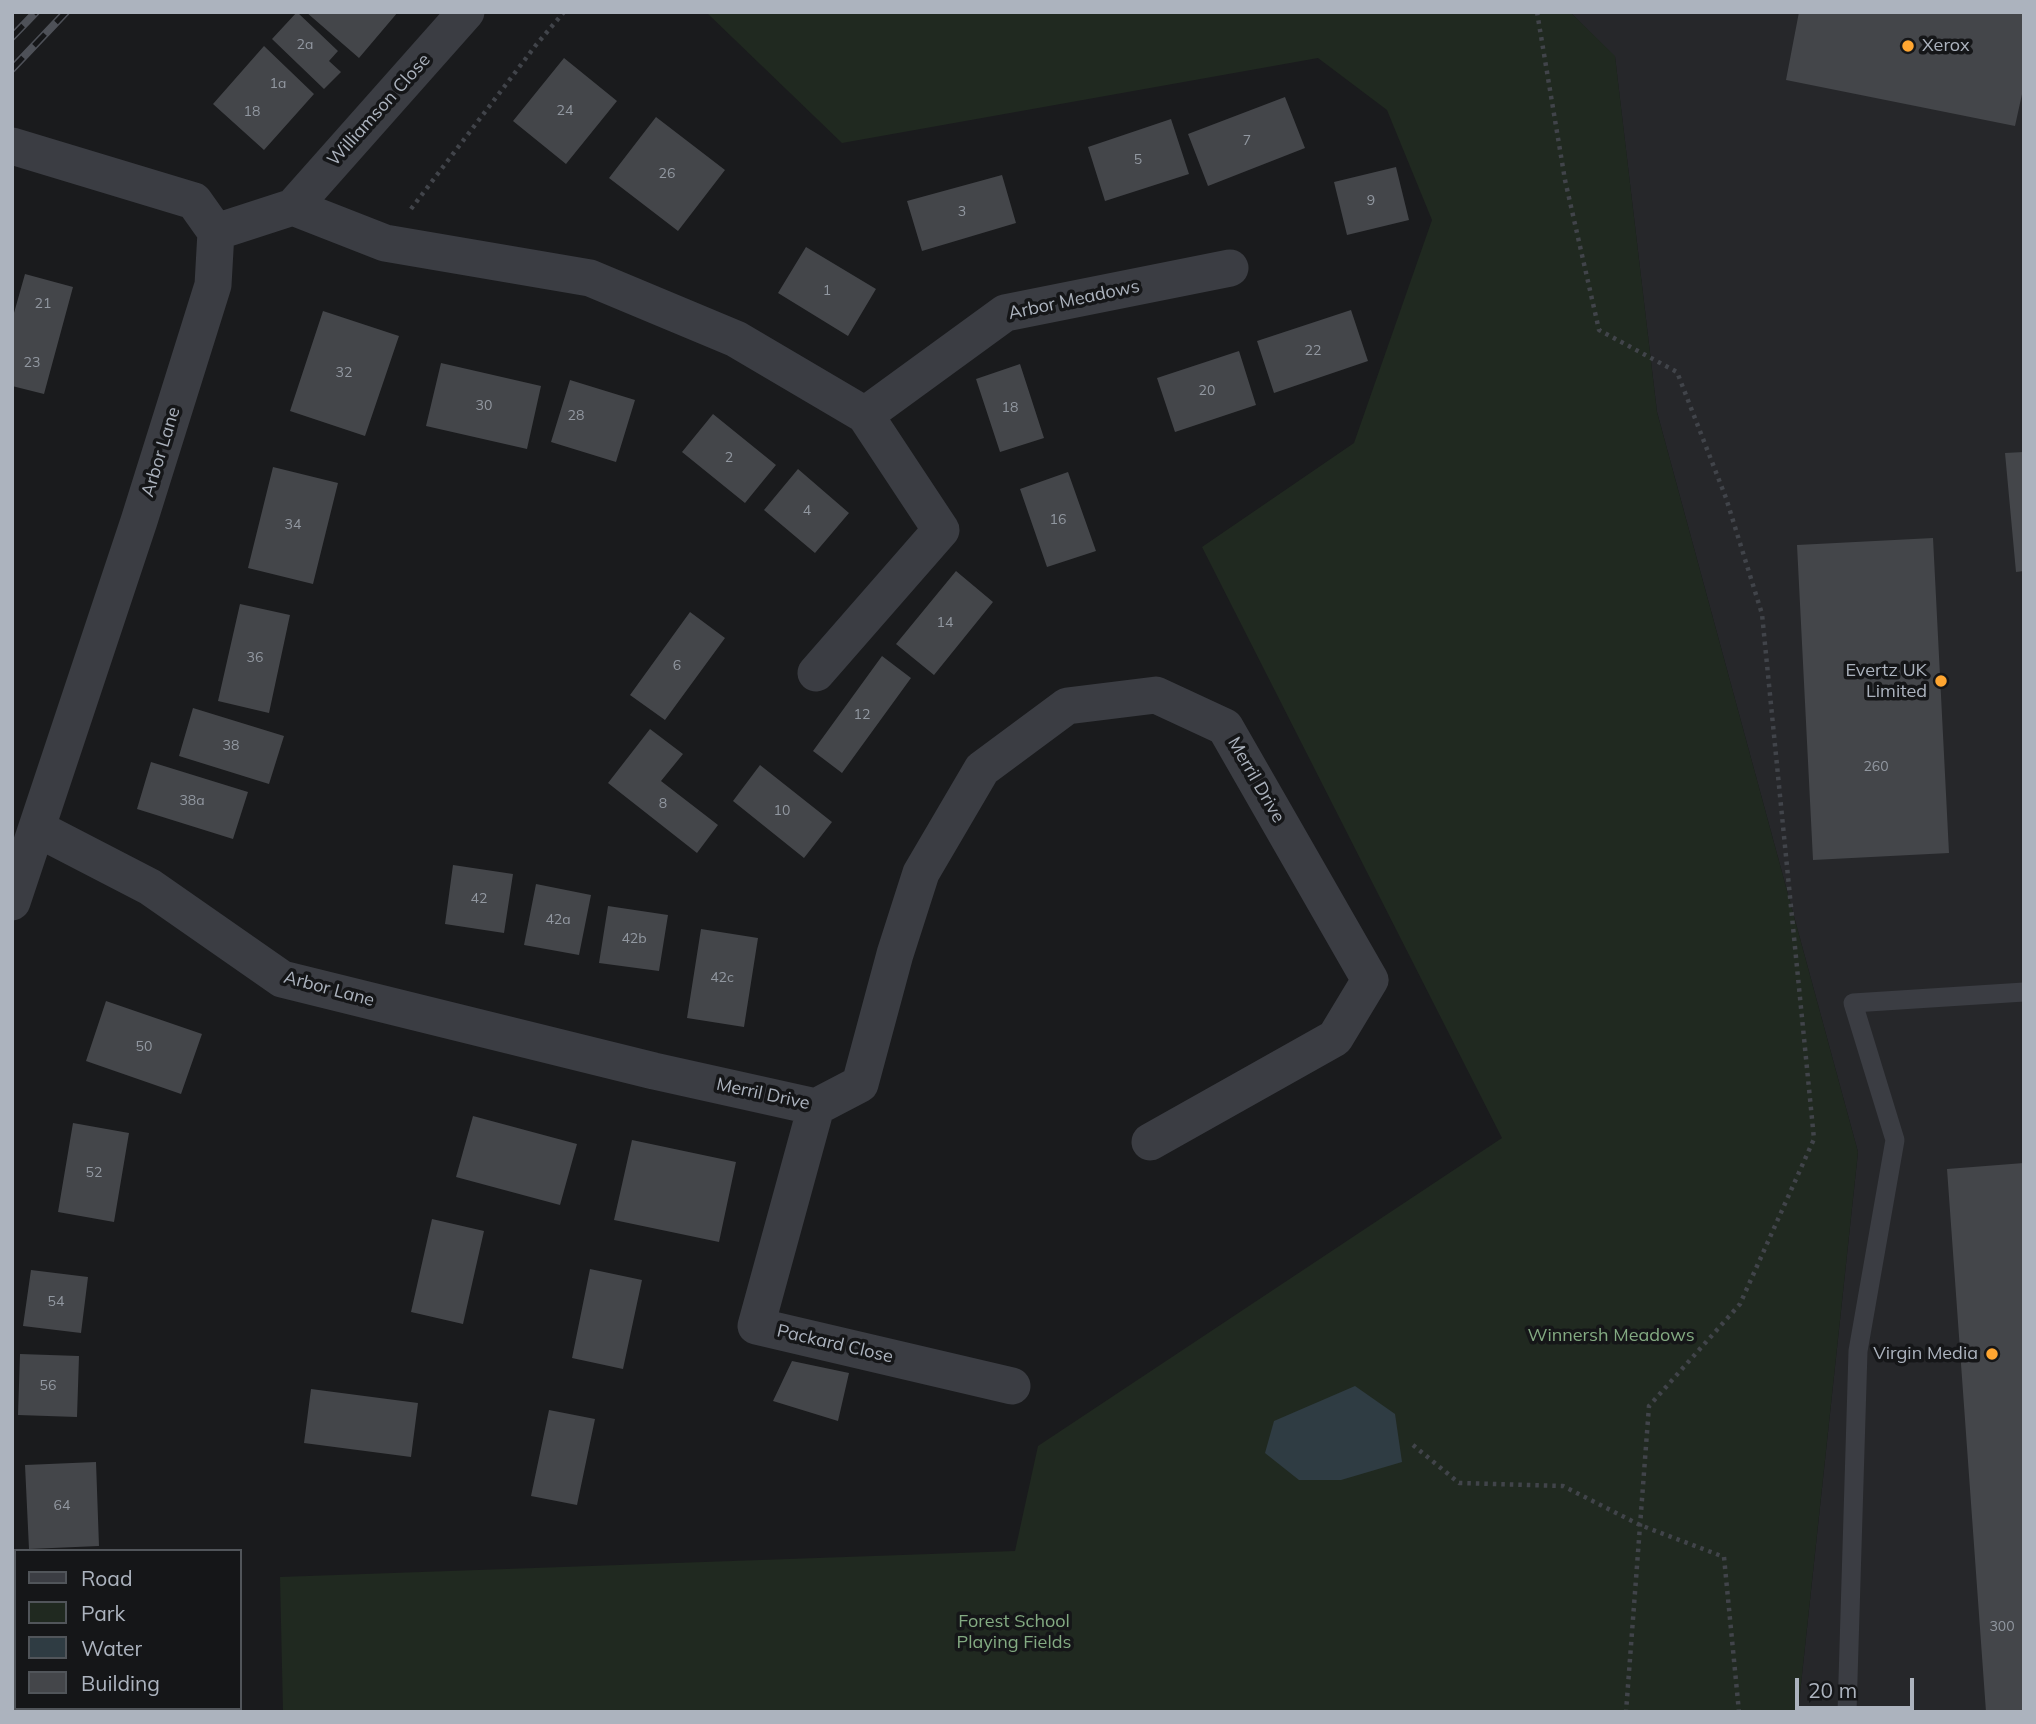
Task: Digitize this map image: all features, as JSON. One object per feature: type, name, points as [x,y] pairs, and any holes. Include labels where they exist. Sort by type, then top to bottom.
[{"type":"street","name":"Williamson Close","points":[[292,207],[466,12]]},
{"type":"street","points":[[12,146],[194,201],[216,232],[292,207],[385,243],[590,278],[736,339],[865,415],[941,530],[816,673]]},
{"type":"street","name":"Arbor Lane","points":[[12,902],[25,825],[213,285],[216,232]]},
{"type":"street","name":"Arbor Meadows","points":[[865,415],[1004,313],[1230,268]]},
{"type":"street","name":"Merril Drive","points":[[654,1071],[816,1107],[860,1084],[895,954],[921,873],[982,769],[1067,706],[1156,695],[1225,727],[1370,980],[1335,1038],[1150,1142]]},
{"type":"street","name":"Arbor Lane","points":[[25,825],[150,887],[282,979],[654,1071]]},
{"type":"street","name":"Packard Close","points":[[816,1107],[757,1326],[1012,1386]]},
{"type":"lane","points":[[1847,1712],[1858,1352],[1895,1140],[1853,1003],[2024,992]]},
{"type":"path","points":[[385,243],[564,12]]},
{"type":"path","points":[[1537,12],[1565,180],[1600,330],[1677,372],[1726,498],[1762,614],[1814,1139],[1740,1304],[1649,1406],[1626,1712]]},
{"type":"path","points":[[1413,1445],[1459,1483],[1563,1486],[1640,1525],[1724,1557],[1739,1712]]},
{"type":"shaded area","points":[[1570,12],[2024,12],[2024,1712],[1798,1712],[1858,1152],[1657,412],[1615,57]]},
{"type":"green space","name":"Winnersh Meadows","points":[[706,12],[1570,12],[1615,56],[1657,412],[1858,1152],[1798,1712],[283,1712],[280,1577],[1015,1551],[1038,1446],[1502,1138],[1202,547],[1354,443],[1432,220],[1387,110],[1318,58],[842,143]]},
{"type":"water","points":[[1355,1386],[1395,1414],[1402,1462],[1341,1480],[1299,1480],[1265,1453],[1274,1421]]},
{"type":"building","points":[[297,12],[338,51],[329,61],[341,72],[324,89],[272,39]]},
{"type":"building","points":[[306,12],[398,12],[359,58]]},
{"type":"building","name":"Xerox","points":[[1799,12],[2024,12],[2024,85],[2015,126],[1786,80]]},
{"type":"building","points":[[264,46],[314,94],[264,150],[213,104]]},
{"type":"building","points":[[564,58],[617,101],[566,164],[513,121]]},
{"type":"building","points":[[1285,97],[1305,148],[1208,186],[1188,134]]},
{"type":"building","points":[[656,117],[725,170],[678,231],[609,178]]},
{"type":"building","points":[[1171,119],[1189,174],[1105,201],[1088,147]]},
{"type":"building","points":[[1396,167],[1409,220],[1347,235],[1334,182]]},
{"type":"building","points":[[1002,175],[1016,223],[922,251],[907,201]]},
{"type":"building","points":[[806,247],[876,289],[848,336],[778,293]]},
{"type":"building","points":[[25,274],[73,287],[44,394],[12,386],[12,320]]},
{"type":"building","points":[[1351,310],[1368,361],[1274,393],[1257,341]]},
{"type":"building","points":[[323,311],[399,336],[365,436],[290,411]]},
{"type":"building","points":[[1239,351],[1256,405],[1175,432],[1157,378]]},
{"type":"building","points":[[441,363],[541,386],[527,449],[426,426]]},
{"type":"building","points":[[1020,364],[1044,438],[1000,452],[976,379]]},
{"type":"building","points":[[570,380],[635,400],[616,462],[551,442]]},
{"type":"building","points":[[713,414],[776,465],[745,503],[682,452]]},
{"type":"building","points":[[2024,452],[2024,571],[2016,572],[2005,453]]},
{"type":"building","points":[[273,467],[338,483],[313,584],[248,568]]},
{"type":"building","points":[[798,469],[849,513],[815,553],[764,510]]},
{"type":"building","points":[[1068,472],[1096,551],[1047,567],[1020,489]]},
{"type":"building","points":[[1933,538],[1949,853],[1813,860],[1797,545]]},
{"type":"building","points":[[956,571],[993,602],[934,675],[896,644]]},
{"type":"building","points":[[240,604],[290,615],[269,713],[218,701]]},
{"type":"building","points":[[690,612],[725,638],[665,720],[630,695]]},
{"type":"building","points":[[882,656],[911,678],[842,773],[813,751]]},
{"type":"building","points":[[193,708],[284,736],[269,784],[179,756]]},
{"type":"building","points":[[650,729],[683,754],[661,781],[718,825],[697,853],[608,783]]},
{"type":"building","points":[[151,762],[248,792],[233,839],[137,809]]},
{"type":"building","points":[[760,765],[832,822],[804,858],[733,801]]},
{"type":"building","points":[[453,865],[513,874],[504,933],[445,924]]},
{"type":"building","points":[[536,884],[591,895],[579,955],[524,945]]},
{"type":"building","points":[[608,906],[668,915],[659,971],[599,963]]},
{"type":"building","points":[[701,929],[758,938],[744,1027],[687,1018]]},
{"type":"building","points":[[106,1001],[202,1034],[181,1094],[86,1061]]},
{"type":"building","points":[[473,1116],[577,1144],[560,1205],[456,1177]]},
{"type":"building","points":[[73,1123],[129,1133],[114,1222],[58,1212]]},
{"type":"building","points":[[632,1140],[736,1162],[719,1242],[614,1220]]},
{"type":"building","name":"Virgin Media","points":[[2024,1163],[2024,1712],[1986,1712],[1947,1169]]},
{"type":"building","points":[[432,1219],[484,1231],[463,1324],[411,1312]]},
{"type":"building","points":[[590,1269],[642,1280],[623,1369],[572,1358]]},
{"type":"building","points":[[31,1270],[88,1277],[81,1333],[23,1326]]},
{"type":"building","points":[[20,1354],[79,1356],[77,1417],[18,1415]]},
{"type":"building","points":[[792,1361],[849,1373],[838,1421],[773,1401]]},
{"type":"building","points":[[311,1389],[418,1403],[411,1457],[304,1443]]},
{"type":"building","points":[[549,1410],[595,1419],[577,1505],[531,1496]]},
{"type":"building","points":[[96,1462],[99,1546],[29,1549],[25,1465]]},
{"type":"railway","points":[[12,37],[36,12]]},
{"type":"railway","points":[[12,69],[66,12]]},
{"type":"place","name":"Xerox","points":[[1908,46]]},
{"type":"place","name":"Evertz UK Limited","points":[[1941,681]]},
{"type":"place","name":"Virgin Media","points":[[1992,1354]]},
{"type":"park label","name":"Forest School Playing Fields","points":[[1014,1632]]}]
